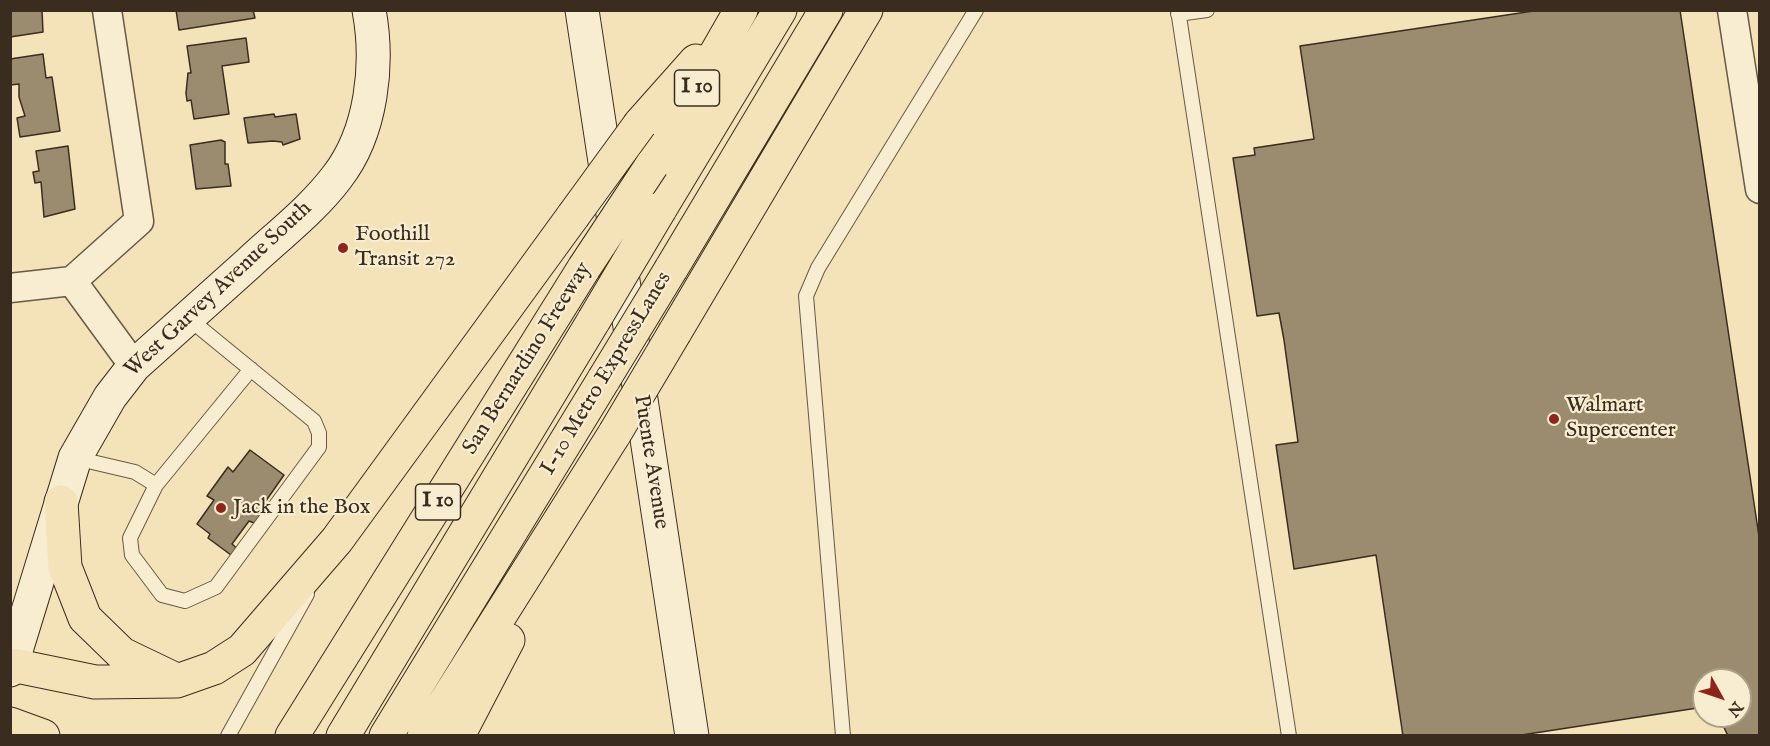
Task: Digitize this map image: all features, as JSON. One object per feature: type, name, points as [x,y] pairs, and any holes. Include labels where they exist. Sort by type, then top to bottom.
[{"type":"highway","name":"I-10 Metro ExpressLanes","points":[[343,735],[780,10]]},
{"type":"highway","name":"I-10 Metro ExpressLanes","points":[[386,735],[671,269],[826,10]]},
{"type":"highway","points":[[424,735],[615,433],[866,10]]},
{"type":"highway","points":[[11,667],[95,682],[177,681],[214,668],[242,650],[337,540],[640,124],[741,11]]},
{"type":"highway","name":"San Bernardino Freeway","points":[[292,735],[584,268],[652,165],[741,11]]},
{"type":"highway","points":[[458,735],[615,433]]},
{"type":"highway","points":[[61,502],[65,567],[85,618],[122,654],[177,681]]},
{"type":"highway","points":[[10,724],[44,735]]},
{"type":"main road","name":"West Garvey Avenue South","points":[[11,667],[75,458],[110,397],[134,366],[306,211],[338,176],[354,146],[365,112],[373,75],[374,40],[369,10]]},
{"type":"main road","name":"Puente Avenue","points":[[582,10],[692,735]]},
{"type":"street","points":[[10,288],[72,281],[139,221],[107,10]]},
{"type":"street","points":[[1732,10],[1760,189]]},
{"type":"street","points":[[72,281],[134,366]]},
{"type":"lane","points":[[843,735],[806,296],[818,268],[976,10]]},
{"type":"lane","points":[[1207,10],[1178,12],[1289,735]]},
{"type":"lane","points":[[188,318],[251,369],[314,421],[320,433],[320,447],[216,587],[185,601],[162,594],[132,555],[130,538],[156,485],[251,369]]},
{"type":"lane","points":[[75,458],[135,472],[156,485]]},
{"type":"lane","points":[[228,735],[337,540]]},
{"type":"building","points":[[10,10],[42,10],[43,32],[10,37]]},
{"type":"building","points":[[176,10],[253,10],[255,18],[179,30]]},
{"type":"building","points":[[1540,10],[1680,10],[1760,543],[1760,736],[1728,736],[1724,728],[1752,728],[1752,668],[1692,668],[1692,709],[1515,736],[1403,736],[1376,555],[1294,569],[1276,445],[1298,442],[1284,340],[1279,313],[1257,316],[1233,158],[1255,155],[1254,148],[1314,139],[1300,46]]},
{"type":"building","points":[[246,38],[249,62],[222,66],[229,114],[194,119],[191,100],[187,101],[186,93],[188,73],[191,73],[187,46]]},
{"type":"building","points":[[43,54],[46,78],[52,77],[60,131],[20,137],[17,118],[25,116],[19,97],[19,84],[10,85],[10,59]]},
{"type":"building","points":[[274,114],[275,117],[296,114],[300,139],[283,145],[282,142],[273,141],[248,143],[244,118]]},
{"type":"building","points":[[221,140],[225,142],[225,164],[228,164],[231,186],[196,189],[190,145]]},
{"type":"building","points":[[68,146],[75,209],[44,217],[41,182],[35,183],[33,172],[39,171],[36,151]]},
{"type":"building","points":[[250,450],[284,475],[263,505],[269,512],[259,525],[249,521],[232,544],[240,551],[235,558],[208,538],[210,534],[197,524],[214,500],[207,496],[228,467],[233,472]]},
{"type":"place","name":"Foothill Transit 272","points":[[343,248]]},
{"type":"place","name":"Walmart Supercenter","points":[[1554,419]]},
{"type":"place","name":"Jack in the Box","points":[[221,508]]}]
